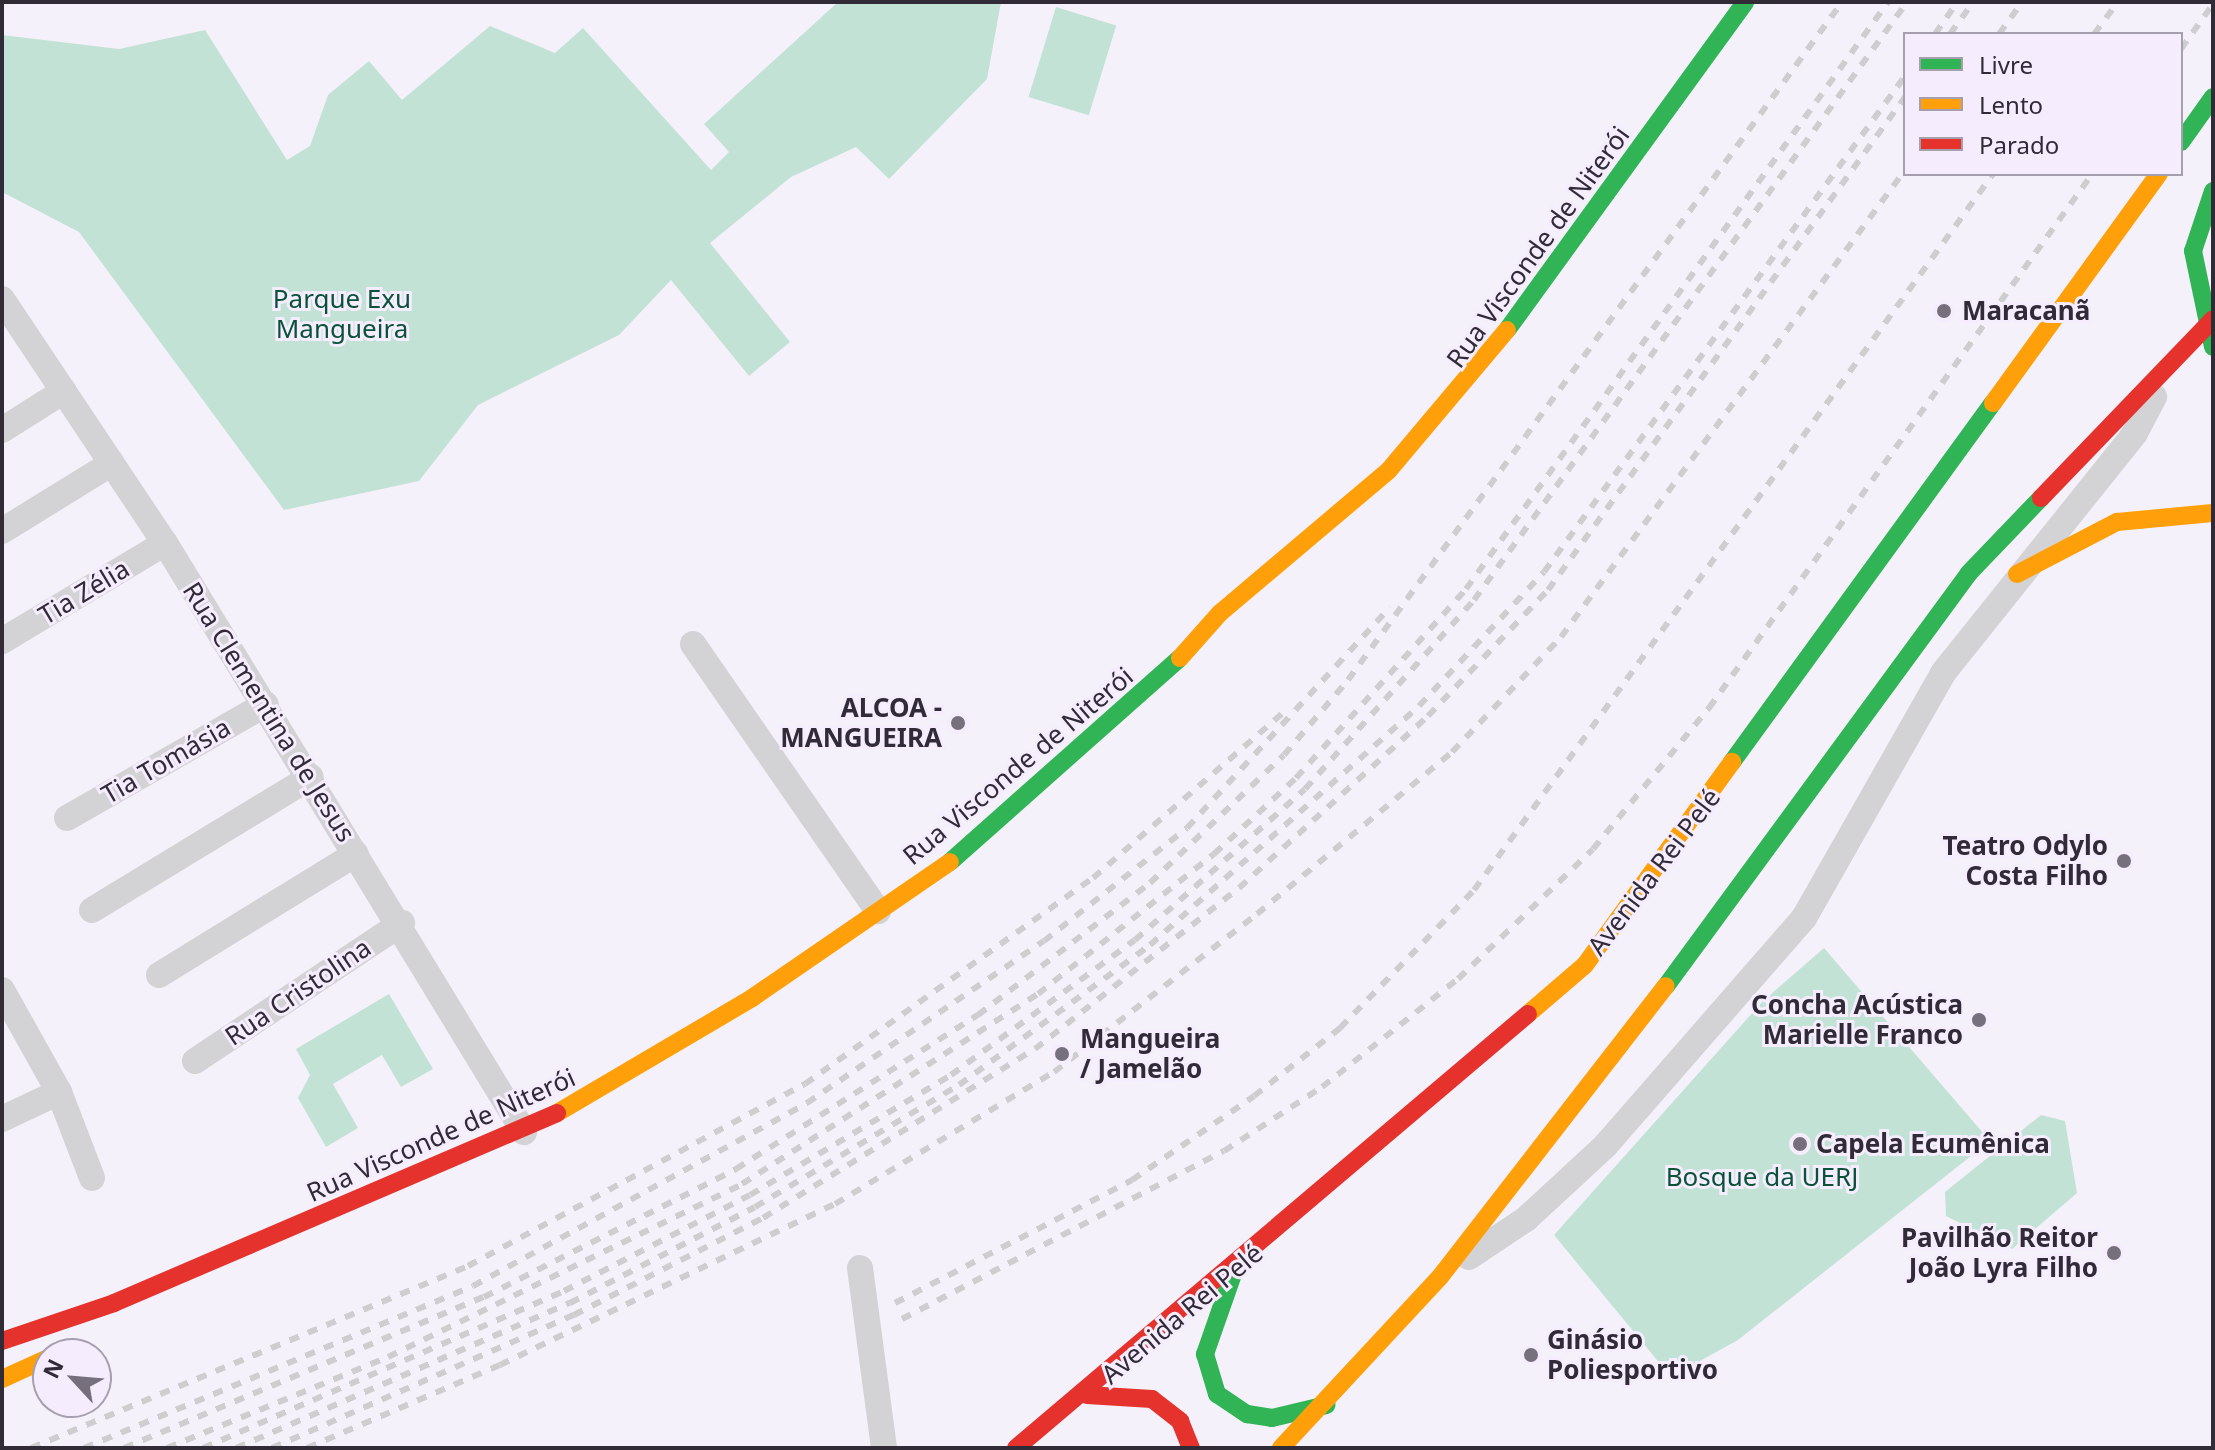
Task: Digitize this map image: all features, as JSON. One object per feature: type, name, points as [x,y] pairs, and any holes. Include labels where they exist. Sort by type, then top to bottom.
[{"type":"main road","name":"Rua Visconde de Niterói","points":[[2,1341],[114,1303],[524,1132],[752,998],[948,864],[1103,733],[1241,594],[1389,470],[1524,317],[1745,2]]},
{"type":"main road","points":[[2183,139],[2213,97]]},
{"type":"main road","name":"Avenida Rei Pelé","points":[[1016,1448],[1087,1395],[1236,1269],[1599,948],[2158,176]]},
{"type":"main road","points":[[2213,191],[2193,251],[2213,348]]},
{"type":"main road","points":[[1286,1446],[1328,1404],[1440,1277],[1578,1106],[1969,573],[2165,377],[2210,324]]},
{"type":"main road","points":[[2017,574],[2117,522],[2213,513]]},
{"type":"main road","points":[[1236,1269],[1205,1354],[1217,1394],[1247,1414],[1272,1418],[1328,1404]]},
{"type":"main road","name":"Rua Visconde de Niterói","points":[[74,1338],[114,1303]]},
{"type":"main road","points":[[2,1379],[32,1365]]},
{"type":"main road","points":[[1087,1395],[1152,1399],[1180,1421],[1191,1448]]},
{"type":"street","name":"Rua Clementina de Jesus","points":[[5,309],[64,391],[165,543],[356,854],[402,923],[524,1132]]},
{"type":"street","points":[[1440,1277],[1526,1219],[1605,1146],[1795,930],[1850,847],[1943,673],[2017,574],[2135,433],[2165,377]]},
{"type":"street","points":[[2,430],[64,391]]},
{"type":"street","points":[[2,531],[112,463]]},
{"type":"street","name":"Tia Zélia","points":[[2,641],[165,543]]},
{"type":"street","points":[[693,644],[878,911]]},
{"type":"street","name":"Tia Tomásia","points":[[67,818],[266,704]]},
{"type":"street","points":[[92,910],[311,777]]},
{"type":"street","points":[[159,975],[356,854]]},
{"type":"street","name":"Rua Cristolina","points":[[195,1061],[402,923]]},
{"type":"street","points":[[2,990],[59,1092],[92,1178]]},
{"type":"street","points":[[2,1119],[59,1092]]},
{"type":"street","points":[[860,1268],[884,1448]]},
{"type":"green space","name":"Parque Exu Mangueira","points":[[838,2],[1001,2],[987,79],[889,179],[856,147],[791,177],[710,243],[790,342],[749,376],[671,280],[619,335],[478,405],[419,481],[284,510],[79,232],[2,192],[2,35],[119,49],[205,30],[287,160],[310,146],[328,95],[369,61],[402,100],[490,26],[555,53],[583,28],[711,170],[729,152],[704,124]]},
{"type":"green space","points":[[1056,7],[1116,25],[1089,115],[1029,97]]},
{"type":"green space","name":"Bosque da UERJ","points":[[1824,948],[1990,1141],[1738,1340],[1689,1367],[1666,1371],[1554,1235],[1763,1001]]},
{"type":"green space","points":[[389,994],[433,1069],[401,1087],[382,1055],[333,1084],[358,1128],[326,1147],[298,1098],[310,1075],[296,1049]]},
{"type":"green space","points":[[2041,1115],[2065,1121],[2077,1193],[2012,1249],[1946,1216],[1945,1192]]},
{"type":"railway","points":[[124,1448],[484,1297],[736,1169],[978,1015],[1150,883],[1284,755],[1348,680],[1842,2]]},
{"type":"railway","points":[[167,1448],[388,1357],[742,1184],[1038,994],[1214,854],[1296,778],[1466,589],[1888,2]]},
{"type":"railway","points":[[203,1448],[564,1291],[750,1195],[951,1075],[1135,940],[1305,789],[1474,600],[1907,2]]},
{"type":"railway","points":[[1936,32],[1957,2]]},
{"type":"railway","points":[[1951,32],[1973,2]]},
{"type":"railway","points":[[2000,32],[2022,2]]},
{"type":"railway","points":[[2096,32],[2118,2]]},
{"type":"railway","points":[[2183,46],[2213,4]]},
{"type":"railway","points":[[236,1448],[570,1303],[755,1207],[959,1085],[1150,945],[1419,706],[1544,572],[1903,79]]},
{"type":"railway","points":[[272,1448],[574,1315],[763,1218],[1035,1049],[1239,888],[1428,716],[1548,590],[1903,100]]},
{"type":"railway","points":[[307,1448],[500,1365],[835,1204],[1054,1072],[1257,914],[1452,752],[1561,637],[1903,173]]},
{"type":"railway","points":[[895,1303],[1132,1180],[1254,1096],[1340,1028],[1474,890],[1992,176]]},
{"type":"railway","points":[[902,1319],[1224,1151],[1322,1087],[1458,979],[1593,849],[1709,708],[2091,176]]},
{"type":"railway","points":[[84,1448],[473,1286],[807,1103],[1044,941],[1187,828],[1390,607]]},
{"type":"railway","points":[[31,1448],[468,1266],[805,1084],[1093,878],[1284,712]]},
{"type":"traffic: fast","points":[[1507,330],[1745,2]]},
{"type":"traffic: fast","points":[[2183,139],[2213,97]]},
{"type":"traffic: fast","points":[[2213,191],[2193,251],[2213,347]]},
{"type":"traffic: fast","points":[[1732,762],[1993,403]]},
{"type":"traffic: fast","points":[[1666,986],[1969,573],[2041,498]]},
{"type":"traffic: fast","points":[[950,862],[1180,658]]},
{"type":"traffic: fast","points":[[1232,1277],[1205,1354],[1217,1394],[1247,1414],[1272,1418],[1326,1405]]},
{"type":"traffic: slow","points":[[1993,403],[2158,176]]},
{"type":"traffic: slow","points":[[1180,658],[1220,613],[1389,470],[1507,330]]},
{"type":"traffic: slow","points":[[2017,574],[2117,522],[2213,513]]},
{"type":"traffic: slow","points":[[1528,1014],[1585,965],[1732,762]]},
{"type":"traffic: slow","points":[[557,1113],[752,998],[950,862]]},
{"type":"traffic: slow","points":[[1281,1448],[1440,1277],[1666,986]]},
{"type":"traffic: slow","points":[[2,1379],[32,1365]]},
{"type":"traffic: jam","points":[[2041,498],[2213,319]]},
{"type":"traffic: jam","points":[[1016,1448],[1528,1014]]},
{"type":"traffic: jam","points":[[2,1341],[114,1303],[557,1113]]},
{"type":"traffic: jam","points":[[1087,1395],[1152,1399],[1180,1421],[1191,1448]]},
{"type":"place","name":"Maracanã","points":[[1944,311]]},
{"type":"place","name":"ALCOA - MANGUEIRA","points":[[958,723]]},
{"type":"place","name":"Teatro Odylo Costa Filho","points":[[2124,861]]},
{"type":"place","name":"Concha Acústica Marielle Franco","points":[[1979,1020]]},
{"type":"place","name":"Mangueira / Jamelão","points":[[1062,1054]]},
{"type":"place","name":"Capela Ecumênica","points":[[1800,1144]]},
{"type":"place","name":"Pavilhão Reitor João Lyra Filho","points":[[2114,1253]]},
{"type":"place","name":"Ginásio Poliesportivo","points":[[1531,1355]]}]
